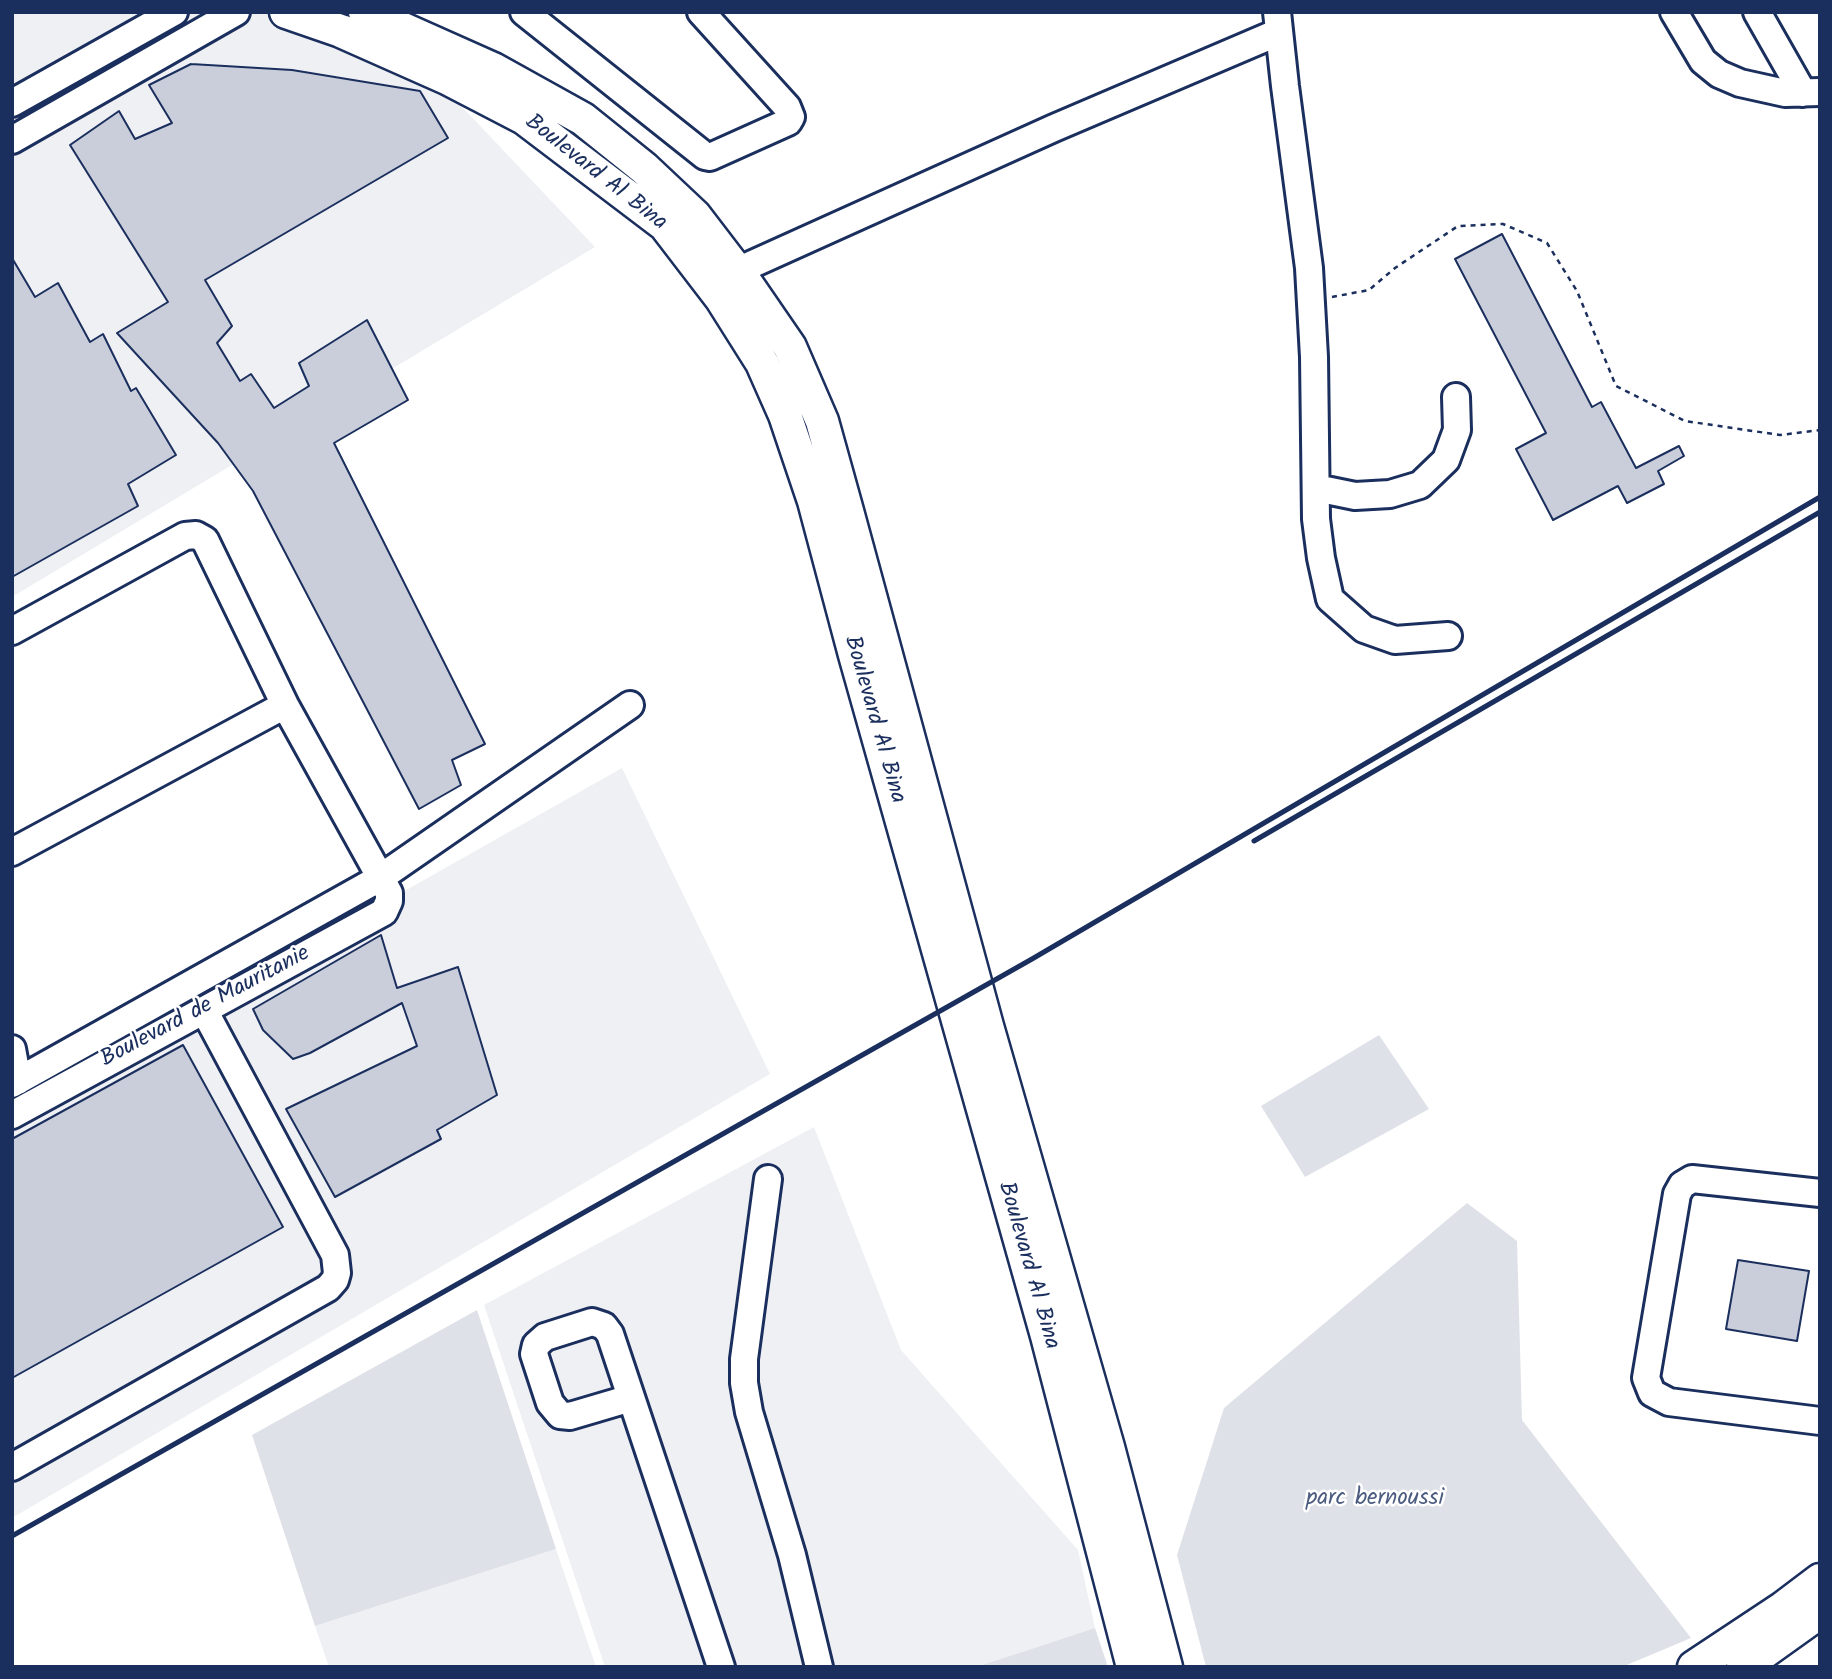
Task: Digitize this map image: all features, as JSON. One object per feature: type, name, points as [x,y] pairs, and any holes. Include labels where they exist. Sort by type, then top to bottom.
[{"type":"main road","name":"Boulevard Al Bina","points":[[286,12],[341,32],[447,78],[524,118],[665,225],[721,298],[762,363],[785,415],[814,501],[1047,1336],[1133,1667]]},
{"type":"main road","name":"Boulevard Al Bina","points":[[365,12],[493,69],[583,119],[644,168],[695,216],[790,347],[822,421],[1012,1114],[1108,1447],[1166,1667]]},
{"type":"main road","points":[[1719,1663],[1820,1580]]},
{"type":"main road","points":[[1719,1663],[1820,1612]]},
{"type":"street","points":[[12,103],[174,12]]},
{"type":"street","points":[[12,140],[236,12]]},
{"type":"street","points":[[524,12],[705,156],[710,157],[788,122],[791,117],[787,107],[701,12]]},
{"type":"street","points":[[1674,12],[1703,61],[1719,74],[1741,83],[1785,93],[1811,92]]},
{"type":"street","points":[[1758,12],[1811,92]]},
{"type":"street","points":[[737,271],[1054,128],[1278,22],[1309,268],[1314,357],[1316,519],[1330,599],[1364,629],[1395,640],[1448,636]]},
{"type":"street","points":[[1316,488],[1354,496],[1390,494],[1420,485],[1446,460],[1457,430],[1456,397]]},
{"type":"street","points":[[12,631],[185,536],[196,535],[205,540],[285,705],[384,886],[630,705]]},
{"type":"street","points":[[12,852],[285,705]]},
{"type":"street","name":"Boulevard de Mauritanie","points":[[12,1115],[384,912],[389,901],[384,886],[15,1082]]},
{"type":"street","points":[[12,1467],[328,1289],[335,1280],[335,1255],[204,1010]]},
{"type":"street","points":[[12,1049],[15,1082]]},
{"type":"street","points":[[768,1179],[744,1359],[744,1383],[749,1412],[792,1555],[819,1667]]},
{"type":"street","points":[[1820,1193],[1692,1179],[1682,1185],[1677,1194],[1646,1378],[1652,1393],[1669,1402],[1820,1421]]},
{"type":"street","points":[[631,1398],[721,1667]]},
{"type":"path","points":[[1311,300],[1369,290],[1395,268],[1458,226],[1503,224],[1547,243],[1577,290],[1616,386],[1685,421],[1780,435],[1820,430]]},
{"type":"shaded area","points":[[12,12],[372,12],[595,247],[12,597]]},
{"type":"shaded area","points":[[622,768],[770,1074],[12,1518],[12,1113]]},
{"type":"shaded area","points":[[814,1127],[901,1350],[1078,1550],[1095,1628],[976,1667],[605,1667],[484,1305]]},
{"type":"shaded area","points":[[556,1549],[596,1667],[329,1667],[315,1626]]},
{"type":"green space","points":[[1379,1035],[1429,1109],[1305,1177],[1261,1106]]},
{"type":"green space","name":"parc bernoussi","points":[[1467,1203],[1517,1241],[1522,1420],[1691,1638],[1622,1667],[1206,1667],[1177,1555],[1224,1408]]},
{"type":"green space","points":[[477,1310],[556,1549],[315,1626],[252,1435]]},
{"type":"green space","points":[[1095,1628],[1108,1667],[976,1667]]},
{"type":"building","points":[[191,64],[292,70],[420,91],[448,138],[205,280],[232,326],[217,343],[240,381],[251,374],[274,408],[309,386],[299,363],[367,320],[408,400],[334,443],[485,744],[452,760],[461,785],[419,809],[253,491],[218,443],[117,333],[168,302],[70,145],[119,111],[135,139],[172,123],[149,85]]},
{"type":"building","points":[[1502,234],[1592,407],[1601,402],[1636,468],[1679,446],[1684,456],[1658,471],[1664,484],[1627,503],[1618,486],[1553,520],[1516,449],[1546,433],[1455,259]]},
{"type":"building","points":[[12,258],[35,297],[58,283],[90,342],[103,334],[131,391],[136,388],[176,455],[128,484],[138,506],[12,577]]},
{"type":"building","points":[[381,935],[397,988],[458,967],[497,1095],[437,1130],[441,1139],[335,1197],[286,1109],[417,1046],[402,1003],[310,1053],[293,1059],[263,1030],[253,1009]]},
{"type":"building","points":[[183,1045],[283,1227],[12,1378],[12,1139]]},
{"type":"building","points":[[1738,1260],[1809,1271],[1797,1341],[1726,1329]]},
{"type":"railway","points":[[12,1536],[1032,959],[1820,497]]},
{"type":"railway","points":[[1254,841],[1820,512]]}]
